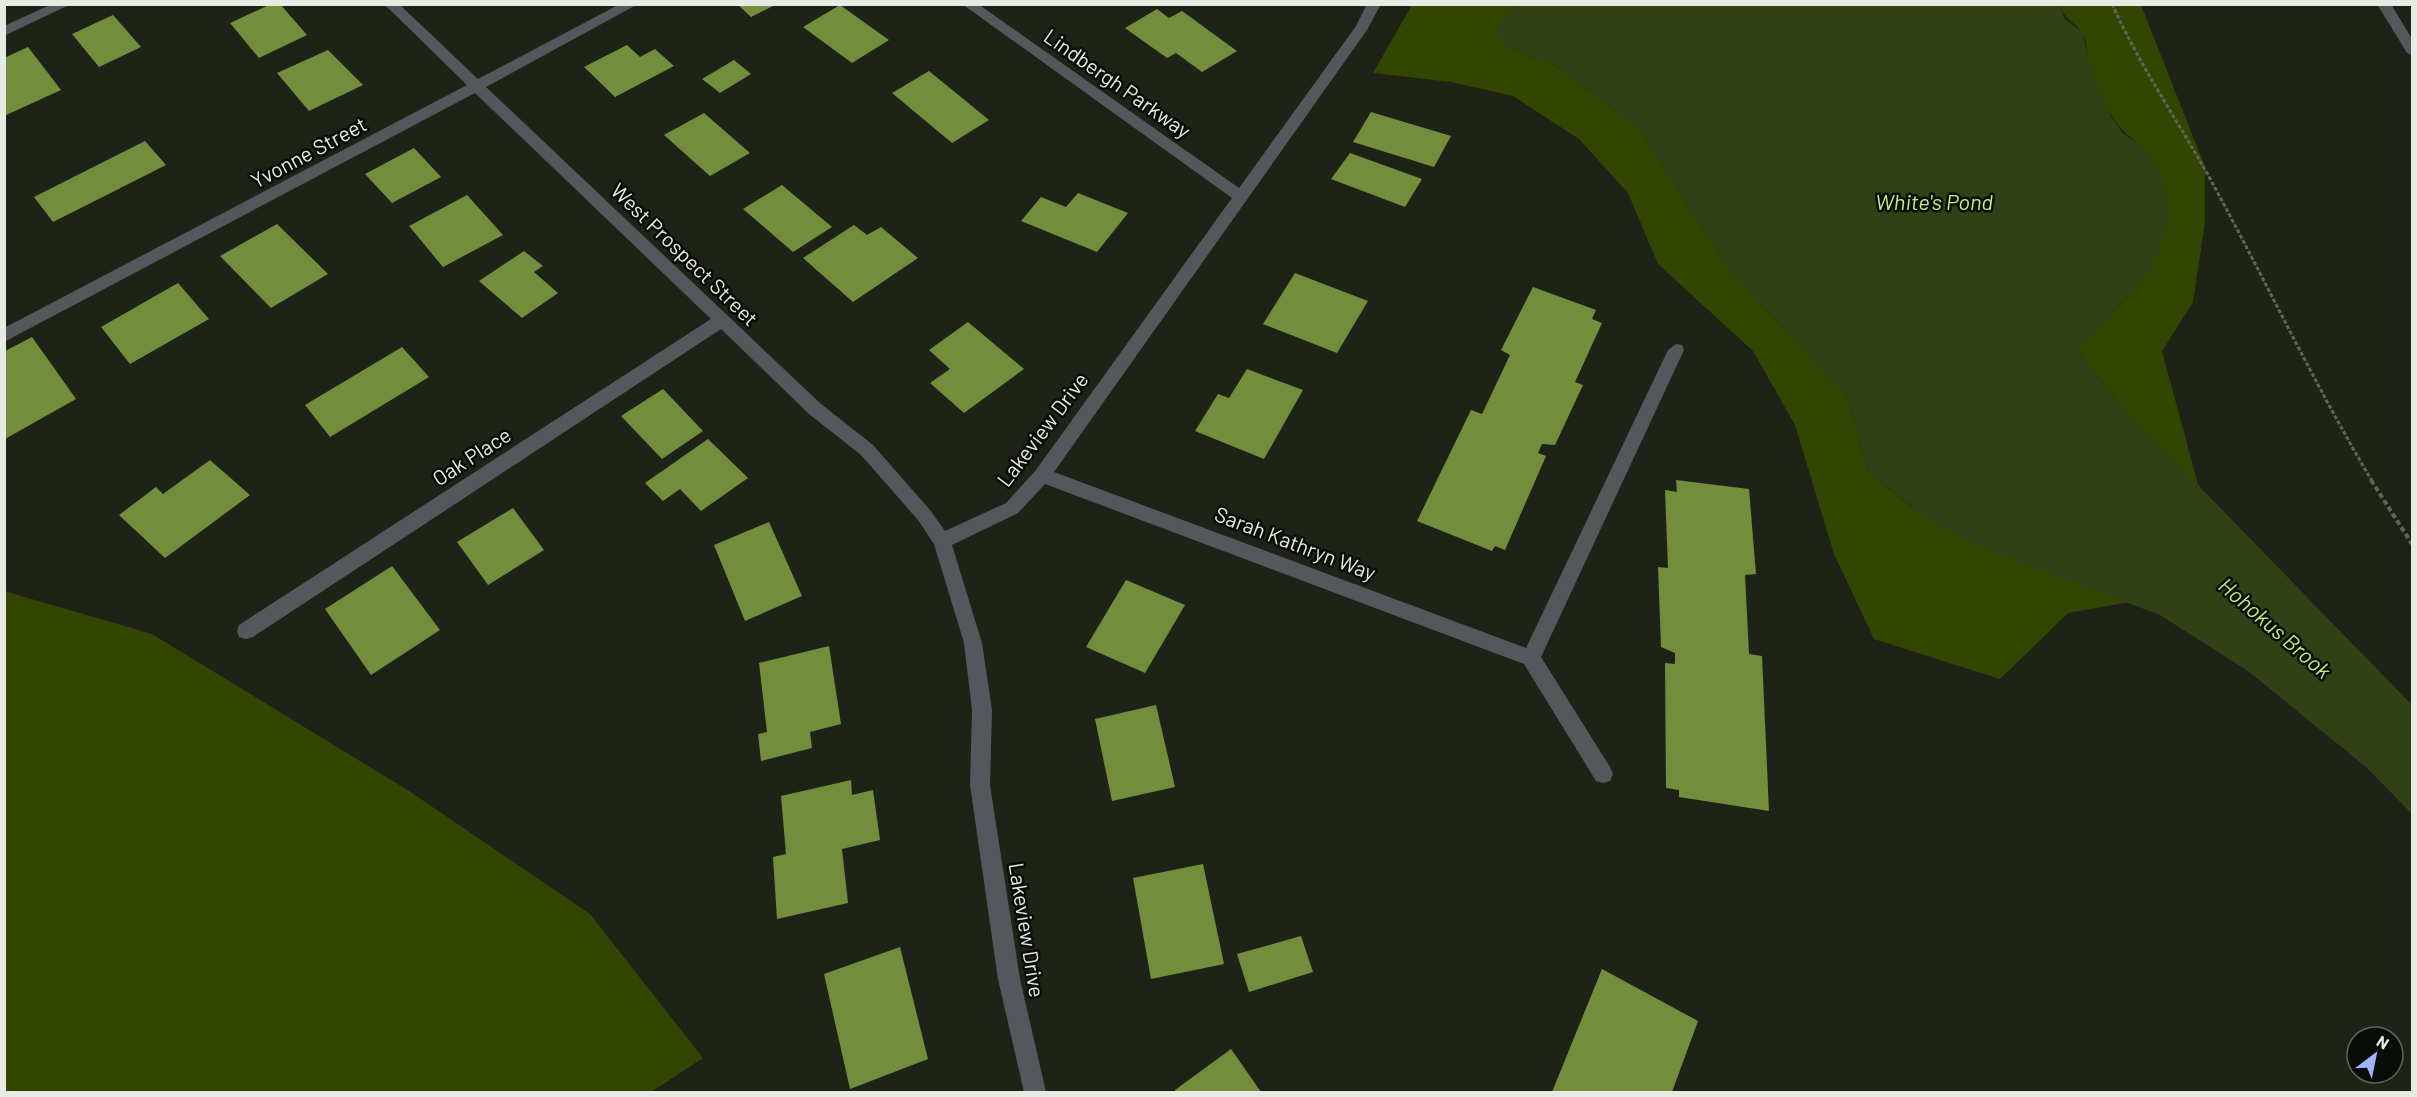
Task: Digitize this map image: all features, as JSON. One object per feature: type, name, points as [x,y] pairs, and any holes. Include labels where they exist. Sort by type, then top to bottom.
[{"type":"street","points":[[4,32],[65,4]]},
{"type":"street","name":"West Prospect Street","points":[[390,4],[815,409],[867,450],[924,514],[942,542]]},
{"type":"street","name":"Yvonne Street","points":[[4,336],[478,88],[632,4]]},
{"type":"street","name":"Lindbergh Parkway","points":[[968,4],[1241,197]]},
{"type":"street","name":"Lakeview Drive","points":[[1035,1092],[1009,979],[980,784],[982,710],[973,643],[942,542],[1012,508],[1042,475],[1362,27],[1374,4]]},
{"type":"street","points":[[2384,4],[2412,50]]},
{"type":"street","name":"Oak Place","points":[[246,631],[722,320]]},
{"type":"street","points":[[1603,774],[1531,658],[1676,350]]},
{"type":"street","name":"Sarah Kathryn Way","points":[[1042,475],[1531,658]]},
{"type":"path","points":[[2112,4],[2136,56],[2208,175],[2265,289],[2374,488],[2412,544]]},
{"type":"shaded area","points":[[1412,5],[1518,5],[1498,24],[1508,48],[1555,65],[1639,129],[1732,273],[1847,397],[1868,472],[1913,508],[2125,410],[2077,351],[2152,269],[2142,147],[2123,130],[2108,111],[2089,65],[2084,36],[2059,5],[2141,5],[2205,167],[2205,222],[2193,302],[2162,351],[2200,492],[2129,602],[2068,613],[2000,679],[1874,639],[1834,554],[1795,425],[1753,351],[1658,264],[1628,193],[1579,139],[1513,96],[1451,82],[1373,73]]},
{"type":"shaded area","points":[[4,591],[152,634],[409,791],[590,914],[703,1058],[651,1092],[5,1092]]},
{"type":"water","name":"White's Pond","points":[[1518,5],[2059,5],[2065,19],[2083,33],[2089,65],[2110,115],[2123,133],[2142,147],[2156,163],[2169,200],[2169,218],[2152,269],[2077,351],[2125,410],[2412,705],[2412,814],[2366,767],[2248,671],[2160,615],[1987,550],[1934,524],[1868,472],[1847,397],[1732,273],[1639,129],[1555,65],[1508,48],[1498,32],[1498,24]]},
{"type":"building","points":[[271,4],[280,4],[307,35],[259,58],[230,23]]},
{"type":"building","points":[[737,4],[777,4],[751,17]]},
{"type":"building","points":[[840,5],[889,40],[852,63],[803,27]]},
{"type":"building","points":[[1157,9],[1169,18],[1182,11],[1237,51],[1202,72],[1176,53],[1167,58],[1125,28]]},
{"type":"building","points":[[113,15],[141,47],[99,67],[72,34]]},
{"type":"building","points":[[627,45],[640,57],[655,49],[674,66],[615,97],[584,67]]},
{"type":"building","points":[[28,47],[61,90],[4,116],[4,58]]},
{"type":"building","points":[[328,50],[363,85],[309,111],[277,73]]},
{"type":"building","points":[[734,60],[751,74],[720,93],[702,79]]},
{"type":"building","points":[[929,71],[989,120],[952,143],[892,93]]},
{"type":"building","points":[[1371,112],[1451,136],[1434,167],[1353,142]]},
{"type":"building","points":[[704,113],[750,153],[710,176],[664,135]]},
{"type":"building","points":[[145,141],[166,165],[53,222],[34,197]]},
{"type":"building","points":[[414,148],[441,177],[392,203],[365,174]]},
{"type":"building","points":[[1350,153],[1422,179],[1405,207],[1331,179]]},
{"type":"building","points":[[782,185],[832,227],[793,252],[743,209]]},
{"type":"building","points":[[1078,193],[1128,213],[1097,252],[1021,221],[1041,197],[1066,207]]},
{"type":"building","points":[[467,195],[503,235],[443,267],[409,226]]},
{"type":"building","points":[[277,224],[328,274],[271,308],[220,256]]},
{"type":"building","points":[[854,225],[867,235],[881,227],[918,258],[853,302],[803,258]]},
{"type":"building","points":[[524,251],[543,266],[534,272],[558,293],[522,318],[479,281]]},
{"type":"building","points":[[1295,273],[1368,301],[1337,353],[1263,324]]},
{"type":"building","points":[[178,283],[209,319],[130,364],[101,327]]},
{"type":"building","points":[[1533,287],[1596,310],[1592,319],[1602,323],[1575,382],[1583,385],[1555,445],[1542,444],[1538,453],[1546,456],[1505,550],[1495,546],[1492,551],[1417,521],[1471,410],[1482,414],[1510,355],[1501,350]]},
{"type":"building","points":[[968,322],[1024,369],[964,413],[930,383],[950,369],[929,350]]},
{"type":"building","points":[[32,337],[76,399],[5,439],[5,351]]},
{"type":"building","points":[[402,347],[429,377],[330,437],[305,405]]},
{"type":"building","points":[[1247,369],[1303,390],[1264,459],[1195,431],[1218,394],[1229,398]]},
{"type":"building","points":[[663,389],[703,431],[662,459],[621,416]]},
{"type":"building","points":[[708,439],[748,478],[701,511],[680,489],[663,501],[645,483]]},
{"type":"building","points":[[210,460],[250,495],[165,558],[119,515],[156,487],[163,494]]},
{"type":"building","points":[[1676,480],[1749,489],[1756,574],[1745,575],[1749,654],[1762,656],[1769,811],[1679,797],[1679,790],[1666,788],[1665,663],[1675,664],[1675,653],[1661,647],[1658,567],[1668,568],[1665,490],[1677,492]]},
{"type":"building","points":[[513,508],[544,550],[488,585],[457,542]]},
{"type":"building","points":[[769,522],[802,596],[745,621],[714,545]]},
{"type":"building","points":[[392,566],[440,630],[371,675],[325,609]]},
{"type":"building","points":[[1126,580],[1185,605],[1145,673],[1086,647]]},
{"type":"building","points":[[829,646],[841,724],[810,732],[812,748],[761,761],[758,734],[767,732],[759,663]]},
{"type":"building","points":[[1156,705],[1175,787],[1112,801],[1095,719]]},
{"type":"building","points":[[851,780],[852,795],[873,790],[880,840],[842,849],[848,903],[777,919],[773,857],[786,854],[781,796]]},
{"type":"building","points":[[1203,864],[1224,964],[1151,979],[1133,878]]},
{"type":"building","points":[[1301,936],[1313,972],[1249,992],[1237,954]]},
{"type":"building","points":[[900,947],[928,1059],[850,1089],[824,974]]},
{"type":"building","points":[[1602,969],[1698,1021],[1672,1092],[1552,1092]]},
{"type":"building","points":[[1231,1049],[1261,1092],[1176,1092],[1175,1090]]},
{"type":"water label","name":"Hohokus Brook","points":[[2275,628]]}]
